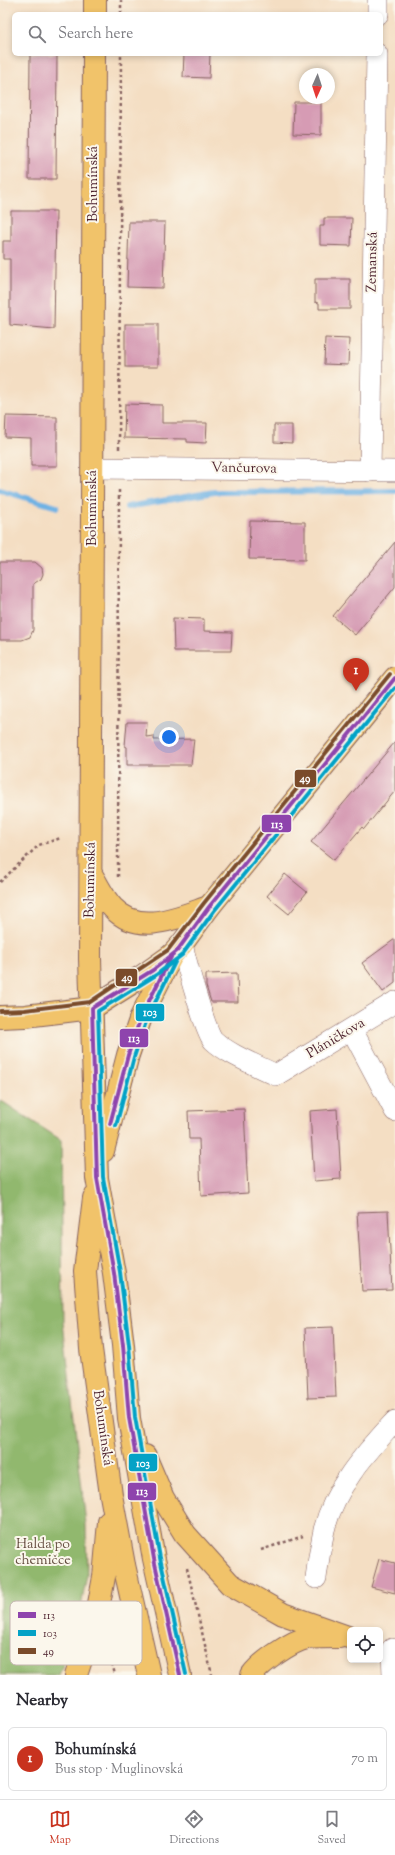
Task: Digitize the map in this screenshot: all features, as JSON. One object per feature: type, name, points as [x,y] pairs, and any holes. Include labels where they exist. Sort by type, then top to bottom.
[{"type":"main road","points":[[94,12],[95,0]]},
{"type":"main road","name":"Bohumínská","points":[[94,56],[90,959],[97,1178],[114,1274],[123,1345],[129,1418],[157,1574],[180,1675]]},
{"type":"main road","points":[[97,1178],[114,1106],[140,1017],[177,950],[209,906],[395,678]]},
{"type":"main road","points":[[91,874],[113,908],[130,921],[146,923],[163,922],[209,906]]},
{"type":"main road","points":[[0,1017],[25,1016],[92,1008],[141,977],[177,950]]},
{"type":"main road","name":"Bohumínská","points":[[97,1178],[85,1271],[92,1356],[111,1495],[132,1601]]},
{"type":"main road","points":[[129,1418],[163,1498],[186,1534],[230,1584],[283,1614],[347,1636]]},
{"type":"main road","points":[[100,1601],[104,1577],[111,1495]]},
{"type":"main road","points":[[252,1675],[278,1652],[306,1638],[347,1637]]},
{"type":"main road","name":"Bohumínská","points":[[142,1644],[149,1675]]},
{"type":"main road","points":[[76,1675],[79,1665]]},
{"type":"street","points":[[378,0],[378,12]]},
{"type":"street","name":"Zemanská","points":[[370,471],[377,56]]},
{"type":"street","name":"Vančurova","points":[[93,468],[395,471]]},
{"type":"street","name":"Pláničkova","points":[[177,950],[187,968],[212,1040],[276,1075],[352,1030],[395,1002]]},
{"type":"street","points":[[352,1030],[395,1111]]},
{"type":"street","points":[[316,1578],[325,1529],[338,1494],[361,1459],[395,1421]]},
{"type":"street","points":[[389,1648],[393,1675]]},
{"type":"path","points":[[121,0],[121,12]]},
{"type":"path","points":[[0,882],[39,846],[61,838]]},
{"type":"path","points":[[261,1550],[325,1529]]},
{"type":"path","points":[[187,1567],[212,1675]]},
{"type":"green space","name":"Halda po chemičce","points":[[0,1100],[61,1140],[63,1322],[86,1524],[87,1575],[82,1601],[10,1601],[10,1665],[63,1665],[59,1675],[0,1675]]},
{"type":"building","points":[[30,56],[57,56],[56,179],[29,179]]},
{"type":"building","points":[[184,56],[210,56],[209,78],[183,77]]},
{"type":"building","points":[[294,102],[299,102],[299,104],[321,104],[321,135],[293,134]]},
{"type":"building","points":[[11,211],[56,211],[54,329],[10,325],[10,259],[3,259],[3,241],[11,241]]},
{"type":"building","points":[[324,218],[352,218],[351,246],[320,245],[320,226],[324,226]]},
{"type":"building","points":[[129,222],[165,222],[163,288],[127,287]]},
{"type":"building","points":[[315,279],[350,279],[350,309],[319,309],[319,303],[315,302]]},
{"type":"building","points":[[125,324],[158,324],[158,367],[125,367]]},
{"type":"building","points":[[325,338],[349,339],[348,365],[324,364]]},
{"type":"building","points":[[125,404],[162,405],[162,423],[207,423],[206,443],[187,442],[187,439],[124,438]]},
{"type":"building","points":[[6,416],[57,417],[57,466],[31,466],[31,438],[5,437]]},
{"type":"building","points":[[274,425],[292,425],[292,443],[274,442]]},
{"type":"building","points":[[250,521],[305,522],[305,560],[249,559]]},
{"type":"building","points":[[395,542],[395,587],[355,635],[333,616]]},
{"type":"building","points":[[0,562],[35,562],[42,568],[43,574],[41,579],[33,584],[33,630],[30,637],[22,640],[0,640]]},
{"type":"building","points":[[173,618],[204,619],[204,631],[232,632],[231,651],[174,651]]},
{"type":"building","points":[[127,722],[147,722],[146,737],[154,736],[154,740],[194,739],[191,765],[127,765],[127,747],[125,746]]},
{"type":"building","points":[[395,742],[395,791],[364,829],[362,827],[334,860],[311,842]]},
{"type":"building","points":[[285,874],[307,892],[289,914],[267,896]]},
{"type":"building","points":[[395,939],[395,983],[383,992],[362,963]]},
{"type":"building","points":[[237,973],[238,1002],[211,1002],[206,986],[206,974]]},
{"type":"building","points":[[244,1109],[248,1193],[201,1196],[199,1139],[189,1139],[188,1111]]},
{"type":"building","points":[[337,1109],[341,1179],[314,1181],[310,1111]]},
{"type":"building","points":[[388,1211],[392,1290],[362,1291],[357,1212]]},
{"type":"building","points":[[333,1327],[336,1397],[308,1398],[305,1328]]},
{"type":"building","points":[[379,1559],[395,1563],[395,1593],[371,1587]]},
{"type":"waterway","points":[[0,490],[57,507]]},
{"type":"waterway","points":[[127,507],[214,492],[395,491]]},
{"type":"transit line","name":"49","points":[[0,1011],[25,1010],[90,1002],[168,950],[204,903],[390,674]]},
{"type":"transit line","name":"113","points":[[180,1675],[154,1559],[129,1418],[123,1345],[114,1273],[97,1178],[92,1008],[153,970],[177,951],[209,907],[395,678]]},
{"type":"transit line","name":"103","points":[[186,1674],[160,1558],[135,1417],[129,1345],[120,1272],[103,1177],[98,1011],[156,975],[182,955],[214,911],[395,688]]},
{"type":"transit line","name":"113","points":[[110,1124],[128,1055],[141,1017],[171,957]]},
{"type":"transit line","name":"103","points":[[116,1126],[134,1057],[147,1019],[176,960]]},
{"type":"place","name":"Bohumínská","points":[[356,691]]}]
